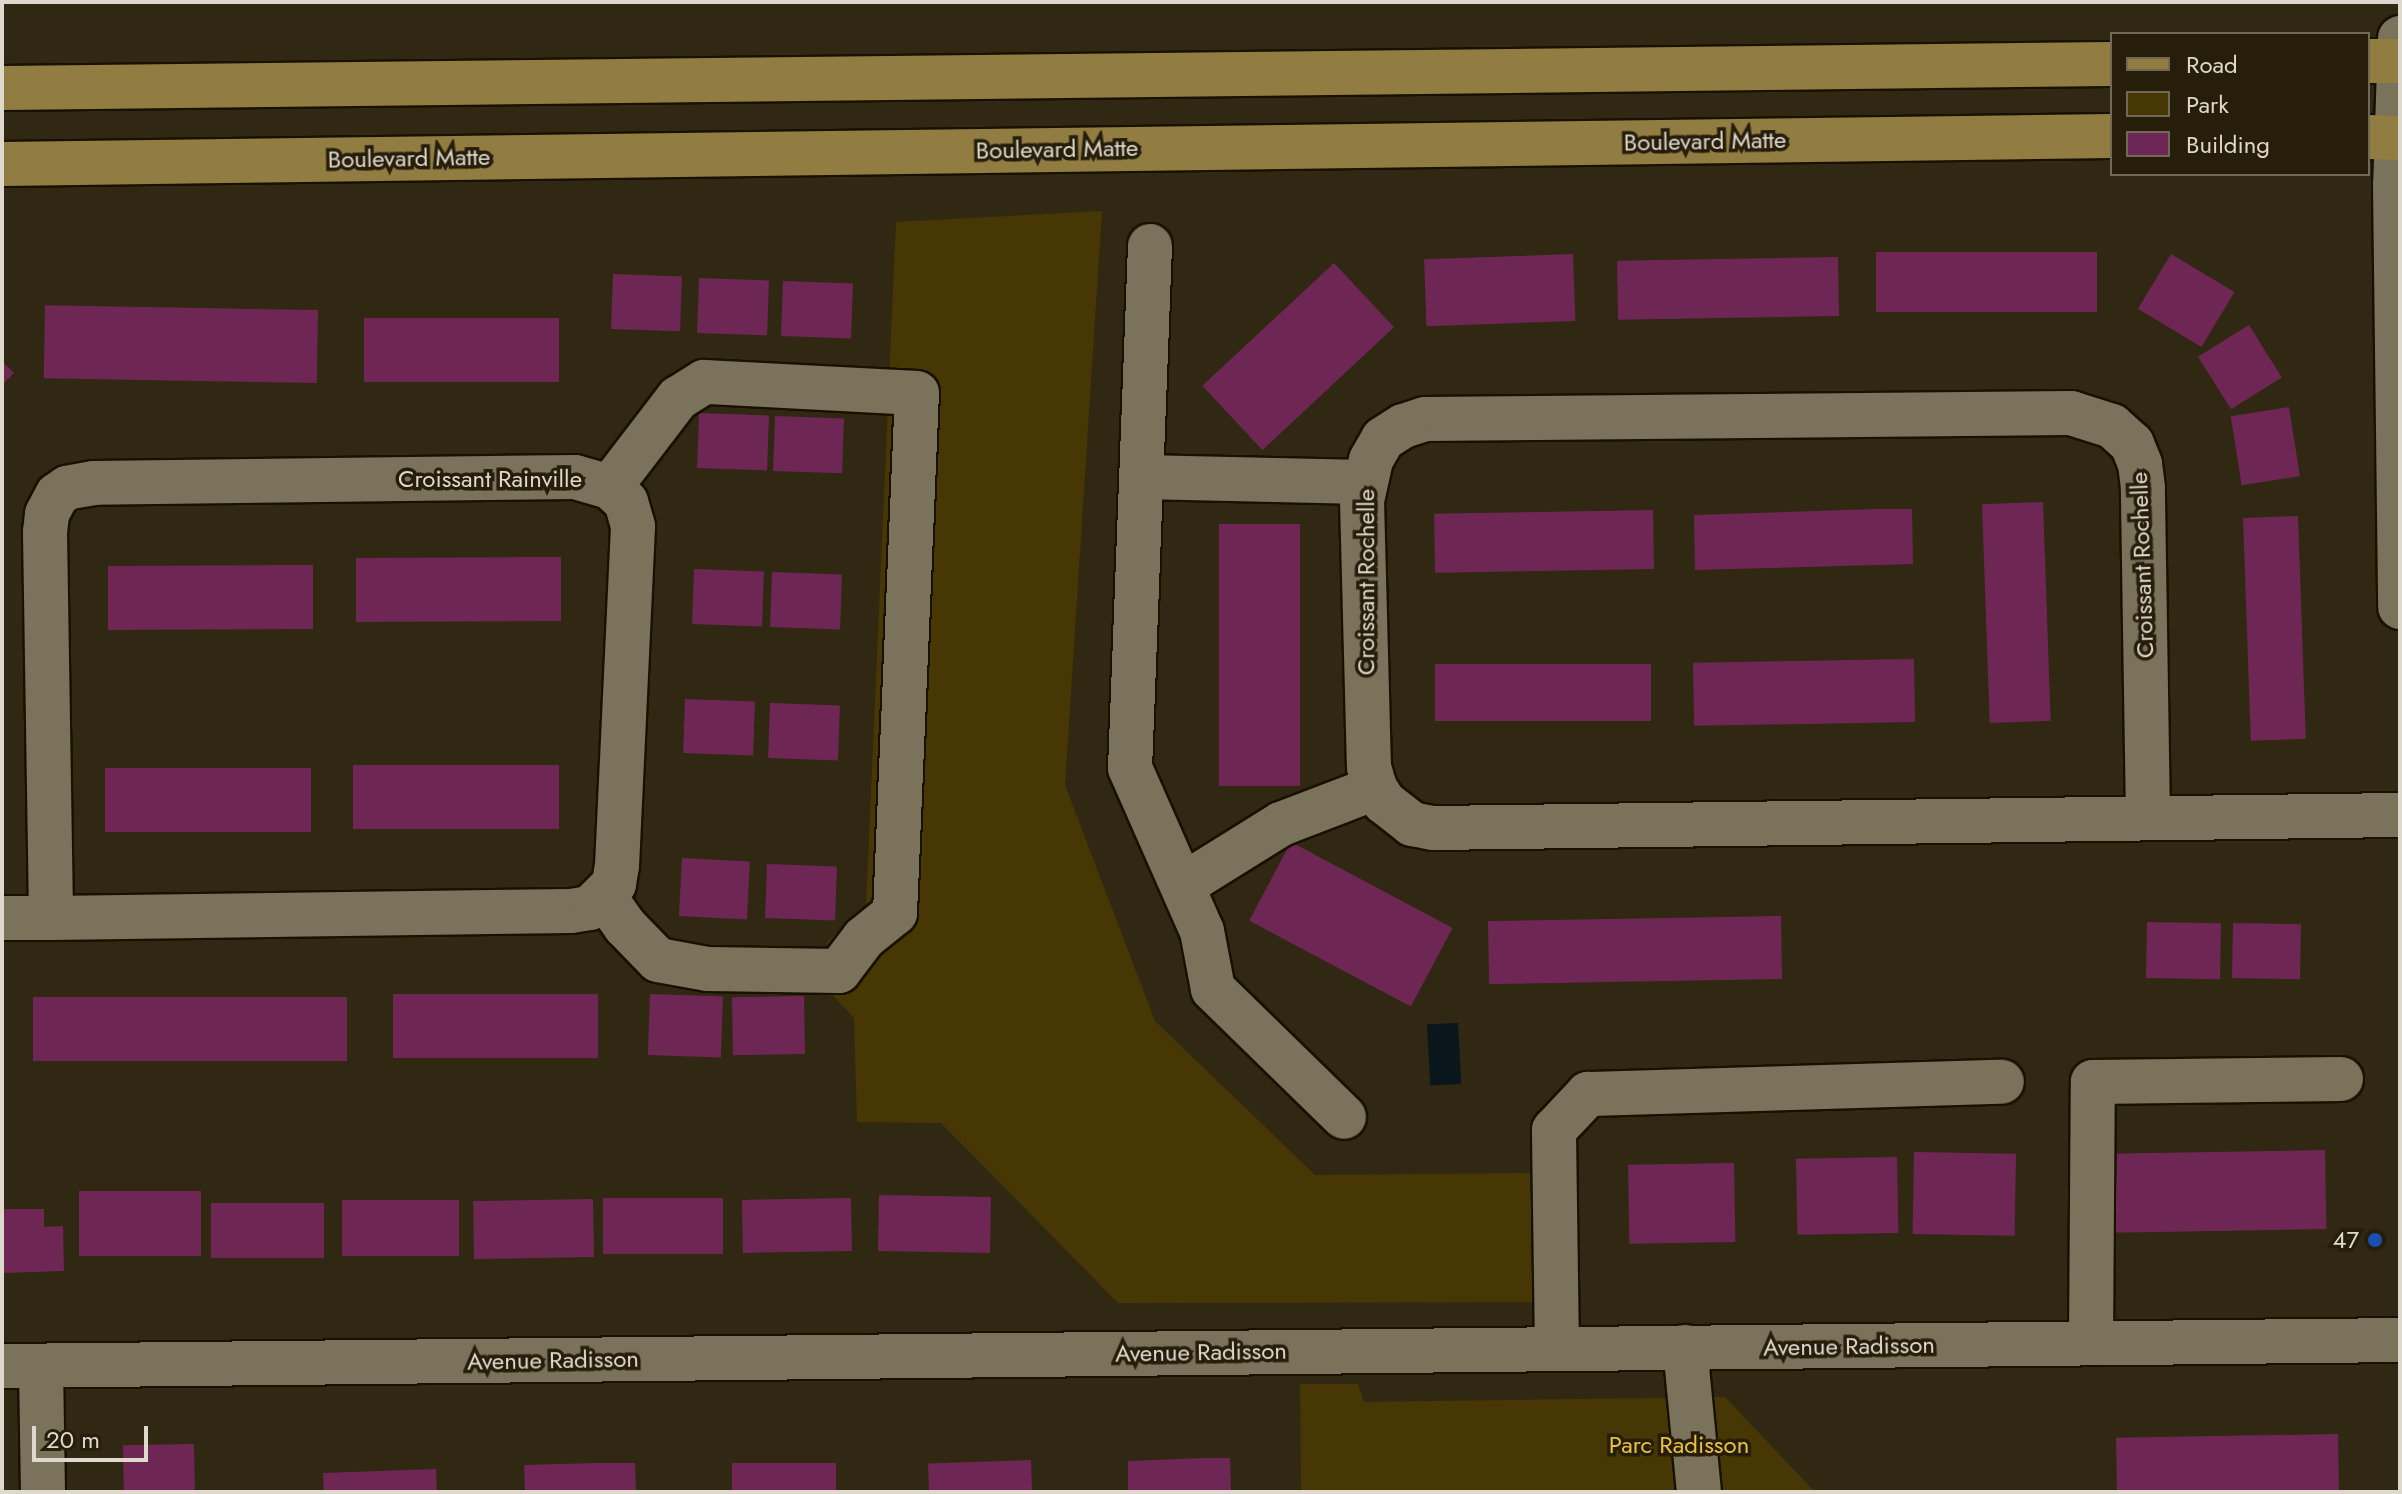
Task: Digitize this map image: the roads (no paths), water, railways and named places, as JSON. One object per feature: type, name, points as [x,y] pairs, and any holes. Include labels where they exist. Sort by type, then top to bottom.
[{"type":"main road","points":[[2370,61],[2400,61]]},
{"type":"main road","points":[[2,88],[2110,64]]},
{"type":"main road","name":"Boulevard Matte","points":[[2,164],[2110,136]]},
{"type":"street","points":[[2400,38],[2400,61],[2388,137],[2400,607]]},
{"type":"street","points":[[1150,246],[1130,768],[1202,931],[1213,989],[1344,1117]]},
{"type":"street","points":[[2,918],[571,911],[590,908],[604,896],[625,926],[658,960],[708,969],[839,971],[864,938],[895,913],[917,393],[704,382],[678,398],[610,487]]},
{"type":"street","name":"Croissant Rochelle","points":[[1375,788],[1367,744],[1364,482],[1383,439],[1403,426],[1425,419],[2071,413],[2092,417],[2112,426],[2132,444],[2140,464],[2148,817]]},
{"type":"street","name":"Croissant Rainville","points":[[51,918],[45,532],[47,514],[57,495],[67,488],[94,483],[575,477],[610,487],[626,502],[633,526],[617,866],[614,884],[604,896]]},
{"type":"street","points":[[1141,477],[1364,482]]},
{"type":"street","points":[[1183,885],[1281,824],[1375,788],[1396,815],[1412,824],[1433,828],[2400,815]]},
{"type":"street","points":[[2091,1343],[2093,1082],[2341,1079]]},
{"type":"street","points":[[1557,1349],[1554,1130],[1588,1094],[2002,1082]]},
{"type":"street","name":"Avenue Radisson","points":[[22,1366],[2400,1340]]},
{"type":"street","points":[[1685,1347],[1699,1492]]},
{"type":"street","points":[[22,1366],[43,1492]]},
{"type":"place","name":"47","points":[[2375,1240]]},
{"type":"park label","name":"Parc Radisson","points":[[1679,1445]]}]
